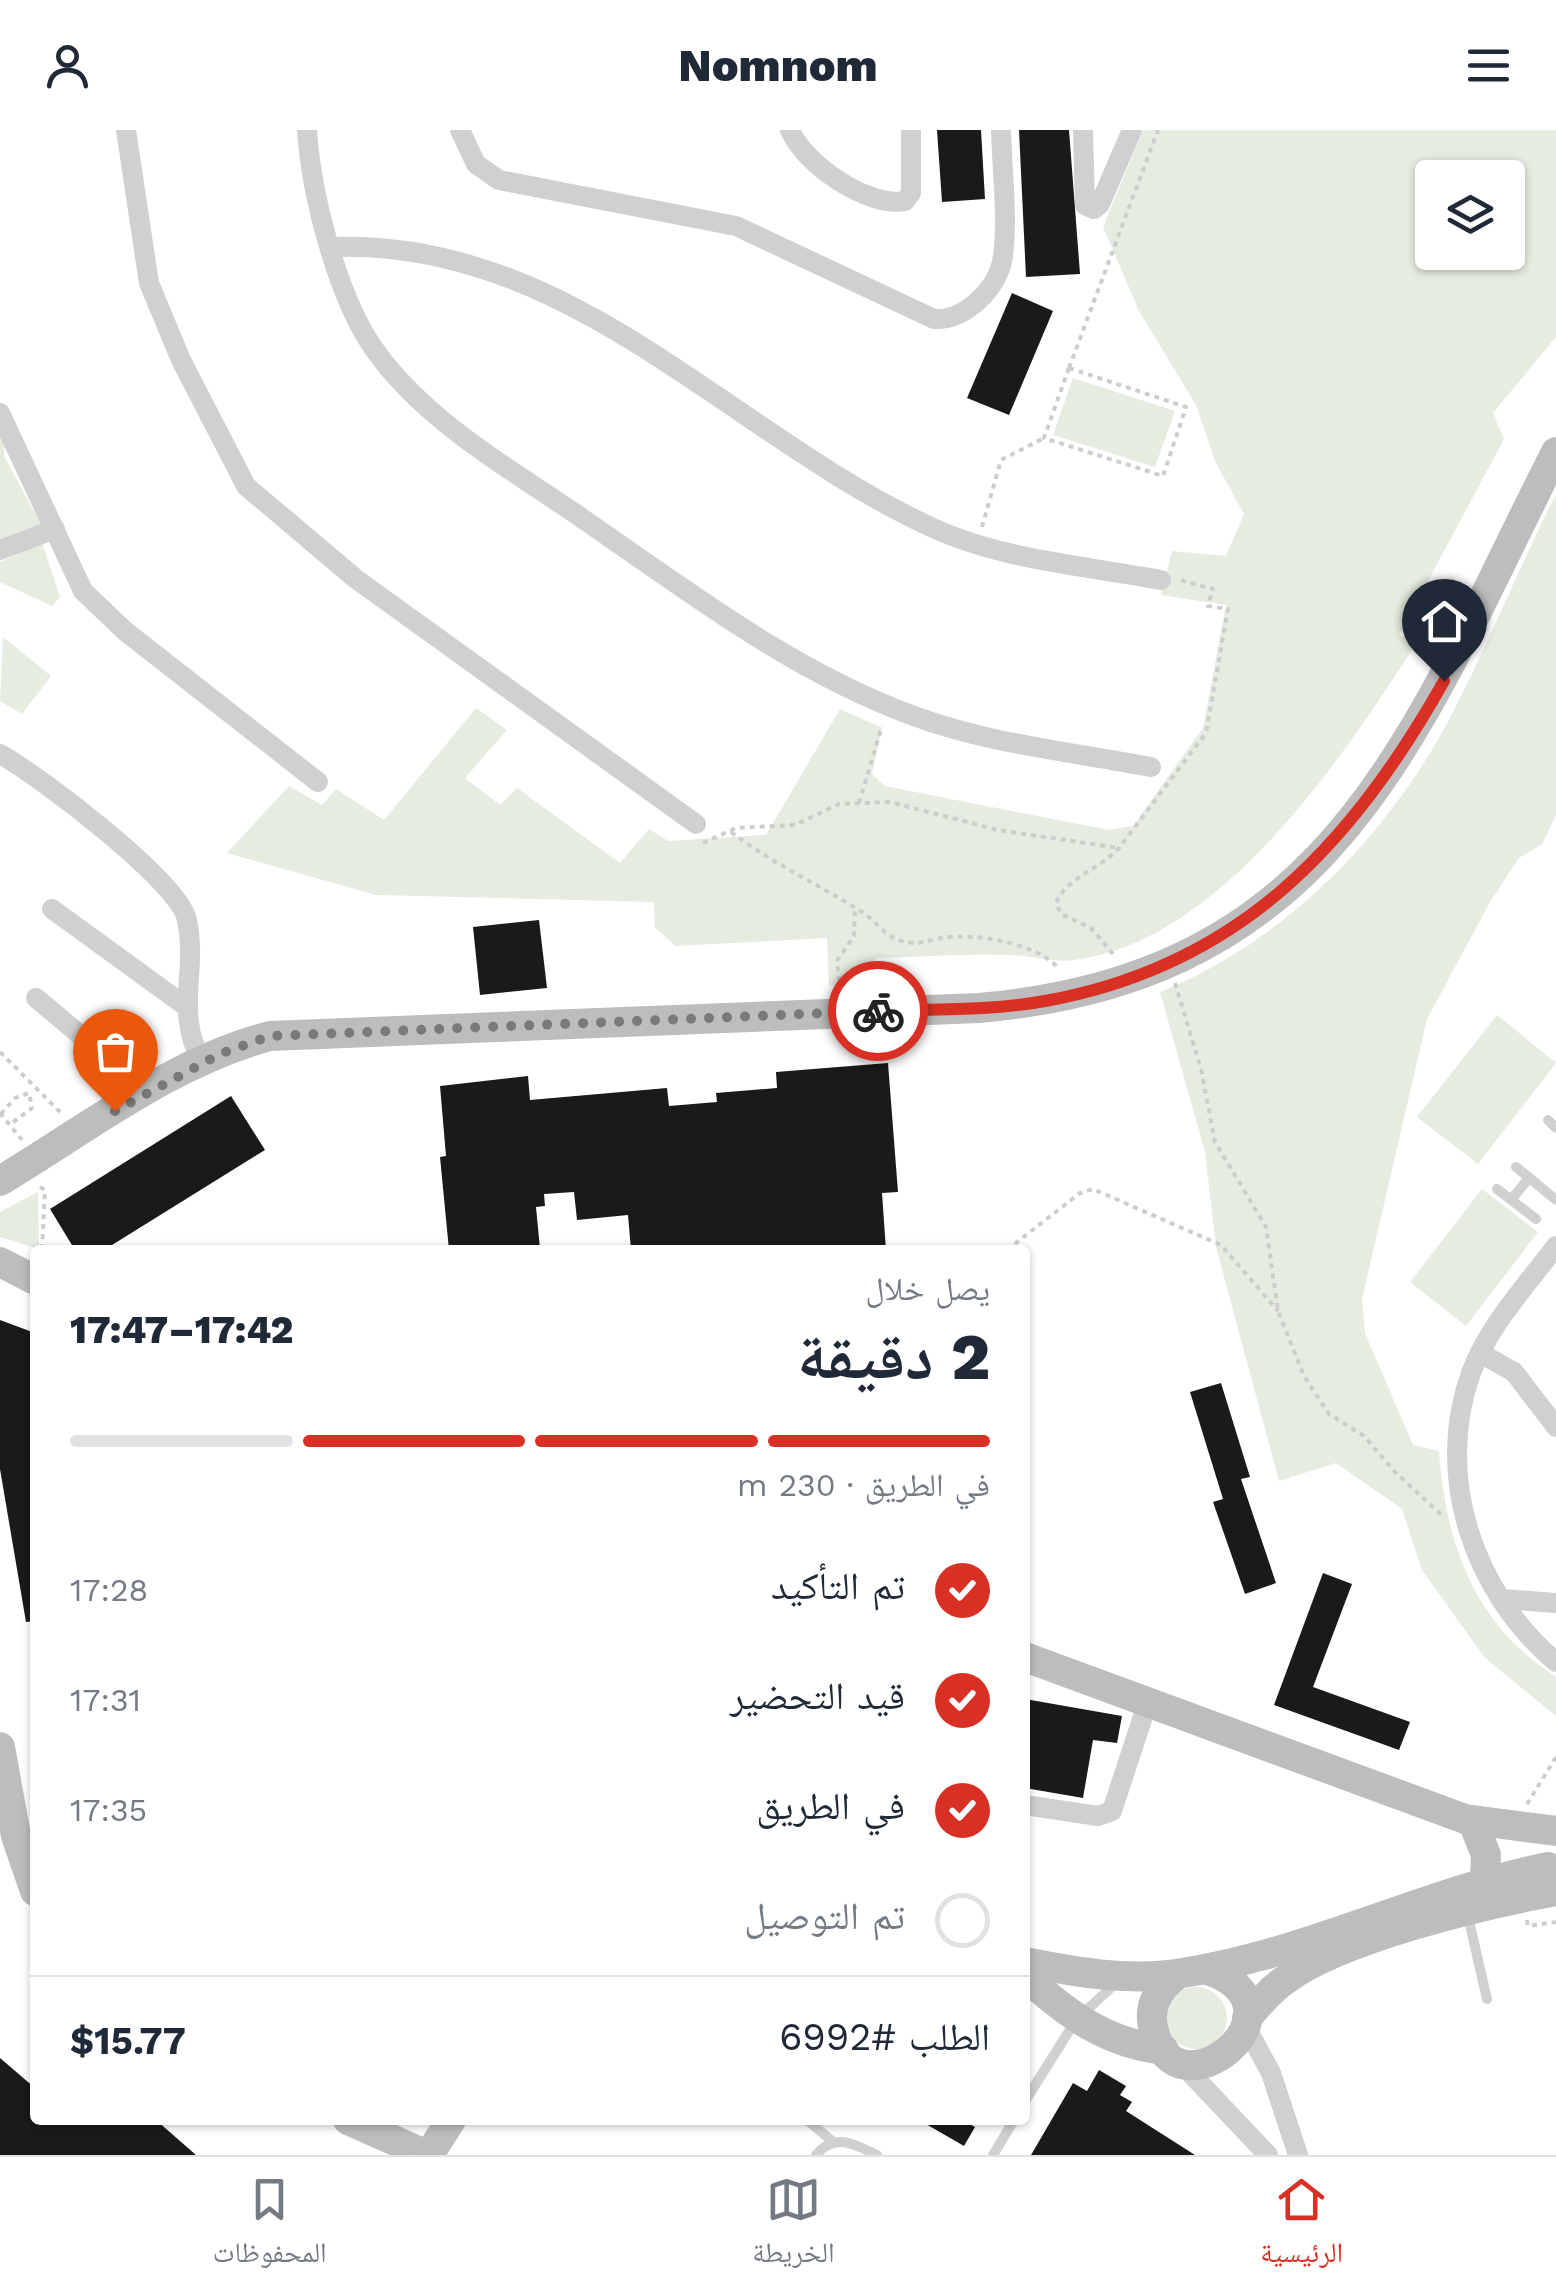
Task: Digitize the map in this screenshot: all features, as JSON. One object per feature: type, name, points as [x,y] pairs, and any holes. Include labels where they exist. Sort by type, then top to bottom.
[{"type":"street","points":[[126,130],[149,283],[181,360],[246,486],[356,579],[696,824]]},
{"type":"street","points":[[307,130],[332,247],[374,350],[429,410],[756,637],[888,706],[981,734],[1152,767]]},
{"type":"street","points":[[460,130],[476,164],[499,180],[736,226],[934,319],[947,320],[969,310],[1000,266],[1001,130]]},
{"type":"street","points":[[790,130],[803,151],[871,201],[894,203],[905,201],[911,193],[911,130]]},
{"type":"street","points":[[1084,130],[1085,204],[1094,209],[1100,204],[1132,130]]},
{"type":"street","points":[[332,247],[379,245],[439,256],[560,299],[615,329],[891,506],[976,546],[1161,580]]},
{"type":"street","points":[[0,412],[83,591],[102,611],[318,782]]},
{"type":"street","points":[[13,1187],[148,1092],[250,1041],[290,1034],[1011,1006],[1080,994],[1170,964],[1213,942],[1274,900],[1326,849],[1372,794],[1444,681],[1556,452]]},
{"type":"street","points":[[0,550],[55,528]]},
{"type":"street","points":[[0,754],[46,785],[175,894],[188,926],[184,1005],[190,1037],[202,1063]]},
{"type":"street","points":[[52,909],[184,1005]]},
{"type":"street","points":[[36,998],[148,1092]]},
{"type":"street","points":[[1556,1246],[1505,1312],[1480,1353],[1465,1396],[1455,1478],[1468,1528],[1502,1600],[1530,1637],[1556,1662]]},
{"type":"street","points":[[0,1262],[30,1278]]},
{"type":"street","points":[[0,1276],[30,1280]]},
{"type":"street","points":[[1480,1353],[1514,1372],[1556,1427]]},
{"type":"street","points":[[1502,1600],[1556,1603]]},
{"type":"street","points":[[1030,1659],[1470,1823],[1553,1869]]},
{"type":"street","points":[[1030,1806],[1098,1816],[1112,1810],[1148,1701]]},
{"type":"street","points":[[0,1747],[16,1836],[30,1877]]},
{"type":"street","points":[[1470,1823],[1556,1831]]},
{"type":"street","points":[[1470,1823],[1486,1855],[1485,1882]]},
{"type":"street","points":[[1030,1963],[1122,1977],[1193,1972],[1270,1954],[1485,1882],[1553,1869]]},
{"type":"street","points":[[1030,1980],[1076,2020],[1133,2046],[1205,2064],[1231,2052],[1246,2023],[1284,1980],[1319,1960],[1467,1912],[1553,1869]]},
{"type":"street","points":[[1268,2155],[1170,2054],[1152,2024],[1157,1995],[1193,1972],[1232,1982],[1240,1993],[1246,2023],[1272,2073],[1298,2155]]},
{"type":"street","points":[[359,2125],[428,2155],[448,2125]]},
{"type":"lane","points":[[1516,1168],[1556,1200]]},
{"type":"lane","points":[[1512,1200],[1529,1178]]},
{"type":"lane","points":[[1497,1188],[1536,1219]]},
{"type":"lane","points":[[1467,1912],[1487,1999]]},
{"type":"lane","points":[[1030,2093],[1076,2020],[1122,1977]]},
{"type":"lane","points":[[813,2125],[832,2141],[850,2142],[877,2155]]},
{"type":"lane","points":[[993,2155],[1011,2125]]},
{"type":"lane","points":[[816,2155],[832,2141]]},
{"type":"path","points":[[976,546],[1001,460],[1044,438],[1158,130]]},
{"type":"path","points":[[1044,438],[1163,476],[1186,407],[1070,368]]},
{"type":"path","points":[[1132,979],[1096,932],[1060,914],[1056,903],[1066,886],[1106,862],[1119,848],[1160,789],[1200,745],[1217,692],[1228,610],[1208,606],[1213,589],[1170,577],[1161,580]]},
{"type":"path","points":[[858,803],[888,706]]},
{"type":"path","points":[[696,824],[691,836],[699,844],[729,830],[796,825],[832,806],[905,804],[998,830],[1119,848]]},
{"type":"path","points":[[729,830],[772,864],[855,908],[893,938],[920,945],[943,938],[975,936],[1040,951],[1080,994]]},
{"type":"path","points":[[843,1013],[836,961],[854,936],[855,908]]},
{"type":"path","points":[[1170,964],[1201,1068],[1216,1142],[1266,1227],[1278,1311],[1304,1376],[1329,1414],[1364,1436],[1441,1515],[1468,1528]]},
{"type":"path","points":[[0,1052],[65,1118],[51,1126]]},
{"type":"path","points":[[24,1143],[12,1123],[1,1114],[14,1098],[34,1086]]},
{"type":"path","points":[[12,1123],[32,1108],[28,1092]]},
{"type":"path","points":[[12,1150],[38,1134]]},
{"type":"path","points":[[13,1187],[45,1190],[42,1245]]},
{"type":"path","points":[[1014,1245],[1093,1189],[1222,1245],[1278,1311]]},
{"type":"shaded area","points":[[1143,130],[1556,130],[1556,337],[1493,413],[1504,439],[1399,635],[1417,642],[1353,738],[1273,837],[1228,882],[1179,919],[1128,946],[1074,960],[996,955],[876,958],[858,985],[829,986],[827,938],[676,946],[655,928],[654,902],[376,895],[227,853],[289,786],[322,805],[336,789],[384,820],[476,708],[507,730],[465,778],[500,805],[517,788],[620,863],[649,829],[668,841],[766,835],[840,709],[882,728],[872,774],[885,786],[1109,830],[1133,826],[1203,728],[1226,605],[1161,595],[1172,551],[1226,556],[1244,514],[1215,461],[1196,405],[1139,311],[1103,227]]},
{"type":"shaded area","points":[[1073,378],[1175,411],[1155,467],[1053,435]]},
{"type":"shaded area","points":[[0,425],[5,434],[4,456],[41,524],[0,539]]},
{"type":"shaded area","points":[[1556,495],[1556,815],[1542,844],[1519,858],[1490,902],[1427,1019],[1362,1299],[1365,1333],[1413,1445],[1439,1451],[1449,1518],[1469,1579],[1504,1632],[1527,1656],[1556,1677],[1556,1716],[1485,1658],[1422,1570],[1402,1509],[1336,1463],[1279,1481],[1216,1247],[1205,1152],[1160,992],[1252,943],[1294,912],[1369,838],[1430,753],[1455,708]]},
{"type":"shaded area","points":[[42,543],[60,597],[52,606],[0,582],[0,562]]},
{"type":"shaded area","points":[[3,637],[51,676],[22,714],[0,701]]},
{"type":"shaded area","points":[[1497,1015],[1556,1063],[1478,1164],[1417,1117]]},
{"type":"shaded area","points":[[1482,1189],[1538,1232],[1466,1326],[1410,1282]]},
{"type":"shaded area","points":[[38,1192],[39,1245],[30,1246],[0,1237],[0,1212]]},
{"type":"shaded area","points":[[1196,1987],[1218,1996],[1227,2018],[1218,2040],[1196,2049],[1174,2040],[1165,2018],[1174,1996]]},
{"type":"building","points":[[937,130],[981,130],[985,199],[942,202]]},
{"type":"building","points":[[1019,130],[1069,130],[1080,274],[1026,277]]},
{"type":"building","points":[[1012,293],[1053,311],[1009,415],[967,398]]},
{"type":"building","points":[[539,920],[547,988],[480,995],[473,927]]},
{"type":"building","points":[[888,1063],[898,1192],[882,1193],[886,1245],[631,1245],[628,1215],[577,1220],[574,1192],[544,1194],[545,1206],[536,1207],[540,1245],[449,1245],[440,1157],[446,1156],[440,1086],[528,1076],[530,1100],[667,1088],[669,1106],[717,1102],[716,1093],[777,1088],[776,1072]]},
{"type":"building","points":[[231,1096],[265,1150],[112,1245],[72,1245],[50,1209]]},
{"type":"building","points":[[0,1320],[30,1331],[30,1622],[26,1622],[0,1469]]},
{"type":"building","points":[[1221,1383],[1250,1477],[1241,1479],[1276,1583],[1245,1594],[1213,1502],[1223,1499],[1190,1392]]},
{"type":"building","points":[[1323,1573],[1352,1584],[1313,1687],[1410,1722],[1399,1750],[1274,1705]]},
{"type":"building","points":[[1030,1700],[1122,1716],[1117,1743],[1093,1740],[1083,1798],[1030,1789]]},
{"type":"building","points":[[0,2058],[30,2084],[30,2125],[162,2125],[196,2155],[0,2155]]},
{"type":"building","points":[[1099,2070],[1126,2086],[1120,2095],[1132,2102],[1126,2111],[1195,2155],[1031,2155],[1073,2083],[1087,2091]]},
{"type":"building","points":[[928,2125],[972,2125],[975,2127],[964,2146]]},
{"type":"way so far","points":[[115,1111],[220,1054],[270,1036],[878,1011]]},
{"type":"route","points":[[878,1011],[1011,1006],[1080,994],[1153,972],[1213,942],[1274,900],[1326,849],[1398,757],[1444,681]]}]
